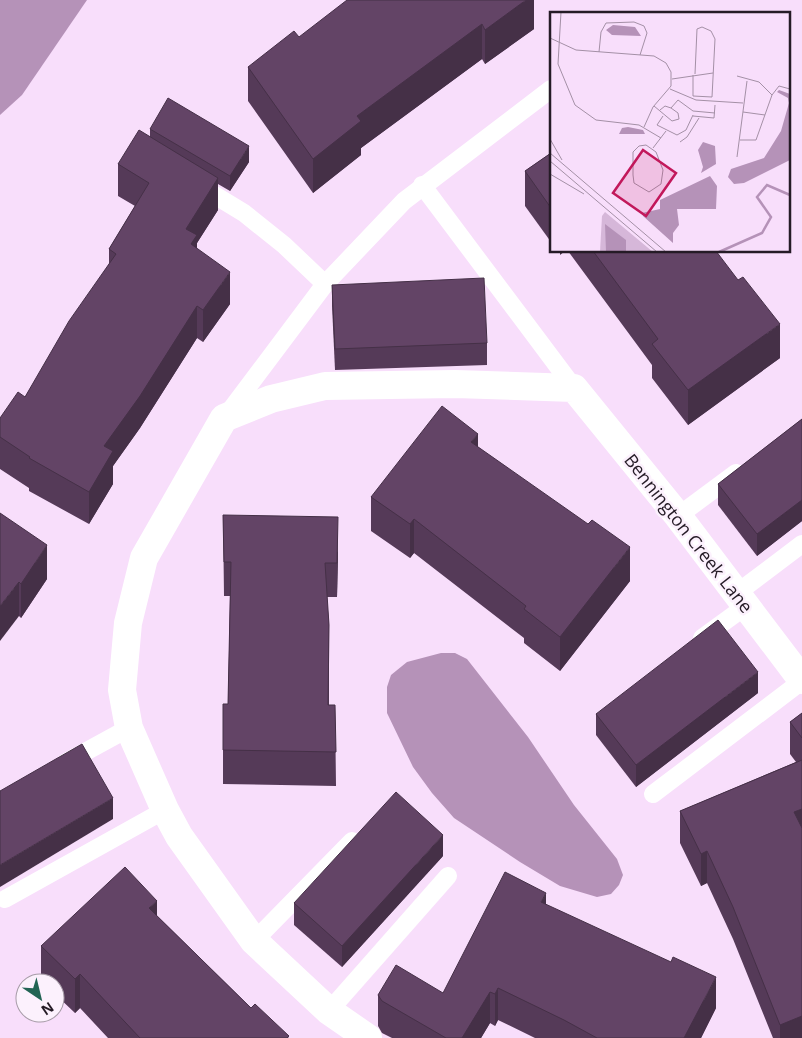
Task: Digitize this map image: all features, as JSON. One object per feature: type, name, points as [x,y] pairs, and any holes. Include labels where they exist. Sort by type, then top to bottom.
[{"type":"street","points":[[368,1038],[328,1011],[254,942],[180,836],[165,810],[128,728],[122,690],[128,623],[144,558],[224,418],[271,399],[325,386],[455,384],[574,388]]},
{"type":"street","name":"Bennington Creek Lane","points":[[574,388],[678,516],[802,681]]},
{"type":"lane","points":[[224,418],[326,284],[404,201],[422,185],[550,90]]},
{"type":"lane","points":[[185,177],[244,213],[284,244],[326,284]]},
{"type":"lane","name":"Bennington Creek Lane","points":[[422,185],[574,388]]},
{"type":"lane","points":[[678,516],[748,464]]},
{"type":"lane","points":[[692,646],[802,544]]},
{"type":"lane","points":[[653,794],[802,681]]},
{"type":"lane","points":[[51,770],[128,728]]},
{"type":"lane","points":[[6,899],[165,810]]},
{"type":"lane","points":[[254,942],[367,826]]},
{"type":"lane","points":[[328,1011],[448,876]]},
{"type":"shaded area","points":[[0,0],[87,0],[22,95],[0,115]]},
{"type":"shaded area","points":[[441,653],[455,653],[467,659],[528,737],[574,805],[617,859],[623,875],[619,885],[611,894],[597,897],[560,886],[520,862],[454,818],[413,767],[387,713],[387,687],[391,675],[407,662]]},
{"type":"building","points":[[347,0],[526,0],[485,30],[482,24],[357,116],[361,121],[313,159],[248,67],[294,31],[299,37]]},
{"type":"building","points":[[168,98],[249,146],[230,176],[150,129]]},
{"type":"building","points":[[139,130],[218,178],[186,229],[197,235],[191,244],[230,272],[203,310],[197,306],[140,396],[104,446],[113,451],[89,492],[29,458],[0,437],[0,418],[18,392],[25,397],[69,321],[116,254],[109,249],[149,183],[118,164]]},
{"type":"building","points":[[550,154],[550,207],[525,171]]},
{"type":"building","points":[[594,252],[717,252],[738,280],[743,277],[780,324],[688,390],[652,344],[658,339]]},
{"type":"building","points":[[484,278],[487,343],[335,349],[332,285]]},
{"type":"building","points":[[442,406],[478,434],[471,442],[588,524],[592,520],[630,547],[560,637],[524,609],[526,606],[414,519],[410,524],[371,497]]},
{"type":"building","points":[[802,419],[802,500],[757,534],[718,484]]},
{"type":"building","points":[[0,513],[47,545],[21,584],[19,582],[0,606]]},
{"type":"building","points":[[223,515],[338,517],[337,563],[325,563],[329,625],[328,705],[335,705],[336,752],[223,750],[223,704],[228,704],[231,562],[224,562]]},
{"type":"building","points":[[718,620],[758,672],[636,765],[596,714]]},
{"type":"building","points":[[802,713],[802,738],[790,722]]},
{"type":"building","points":[[82,744],[113,798],[0,865],[0,791]]},
{"type":"building","points":[[802,760],[802,809],[794,812],[802,828],[802,1016],[780,1025],[733,907],[707,851],[701,854],[680,811]]},
{"type":"building","points":[[396,792],[443,835],[342,946],[294,903]]},
{"type":"building","points":[[125,867],[157,901],[149,908],[251,1008],[255,1004],[289,1036],[287,1038],[140,1038],[80,974],[75,979],[41,946]]},
{"type":"building","points":[[505,872],[546,893],[541,902],[671,962],[673,957],[716,977],[684,1038],[597,1038],[498,988],[495,994],[490,992],[462,1038],[446,1038],[382,1001],[378,995],[396,965],[443,993]]}]
